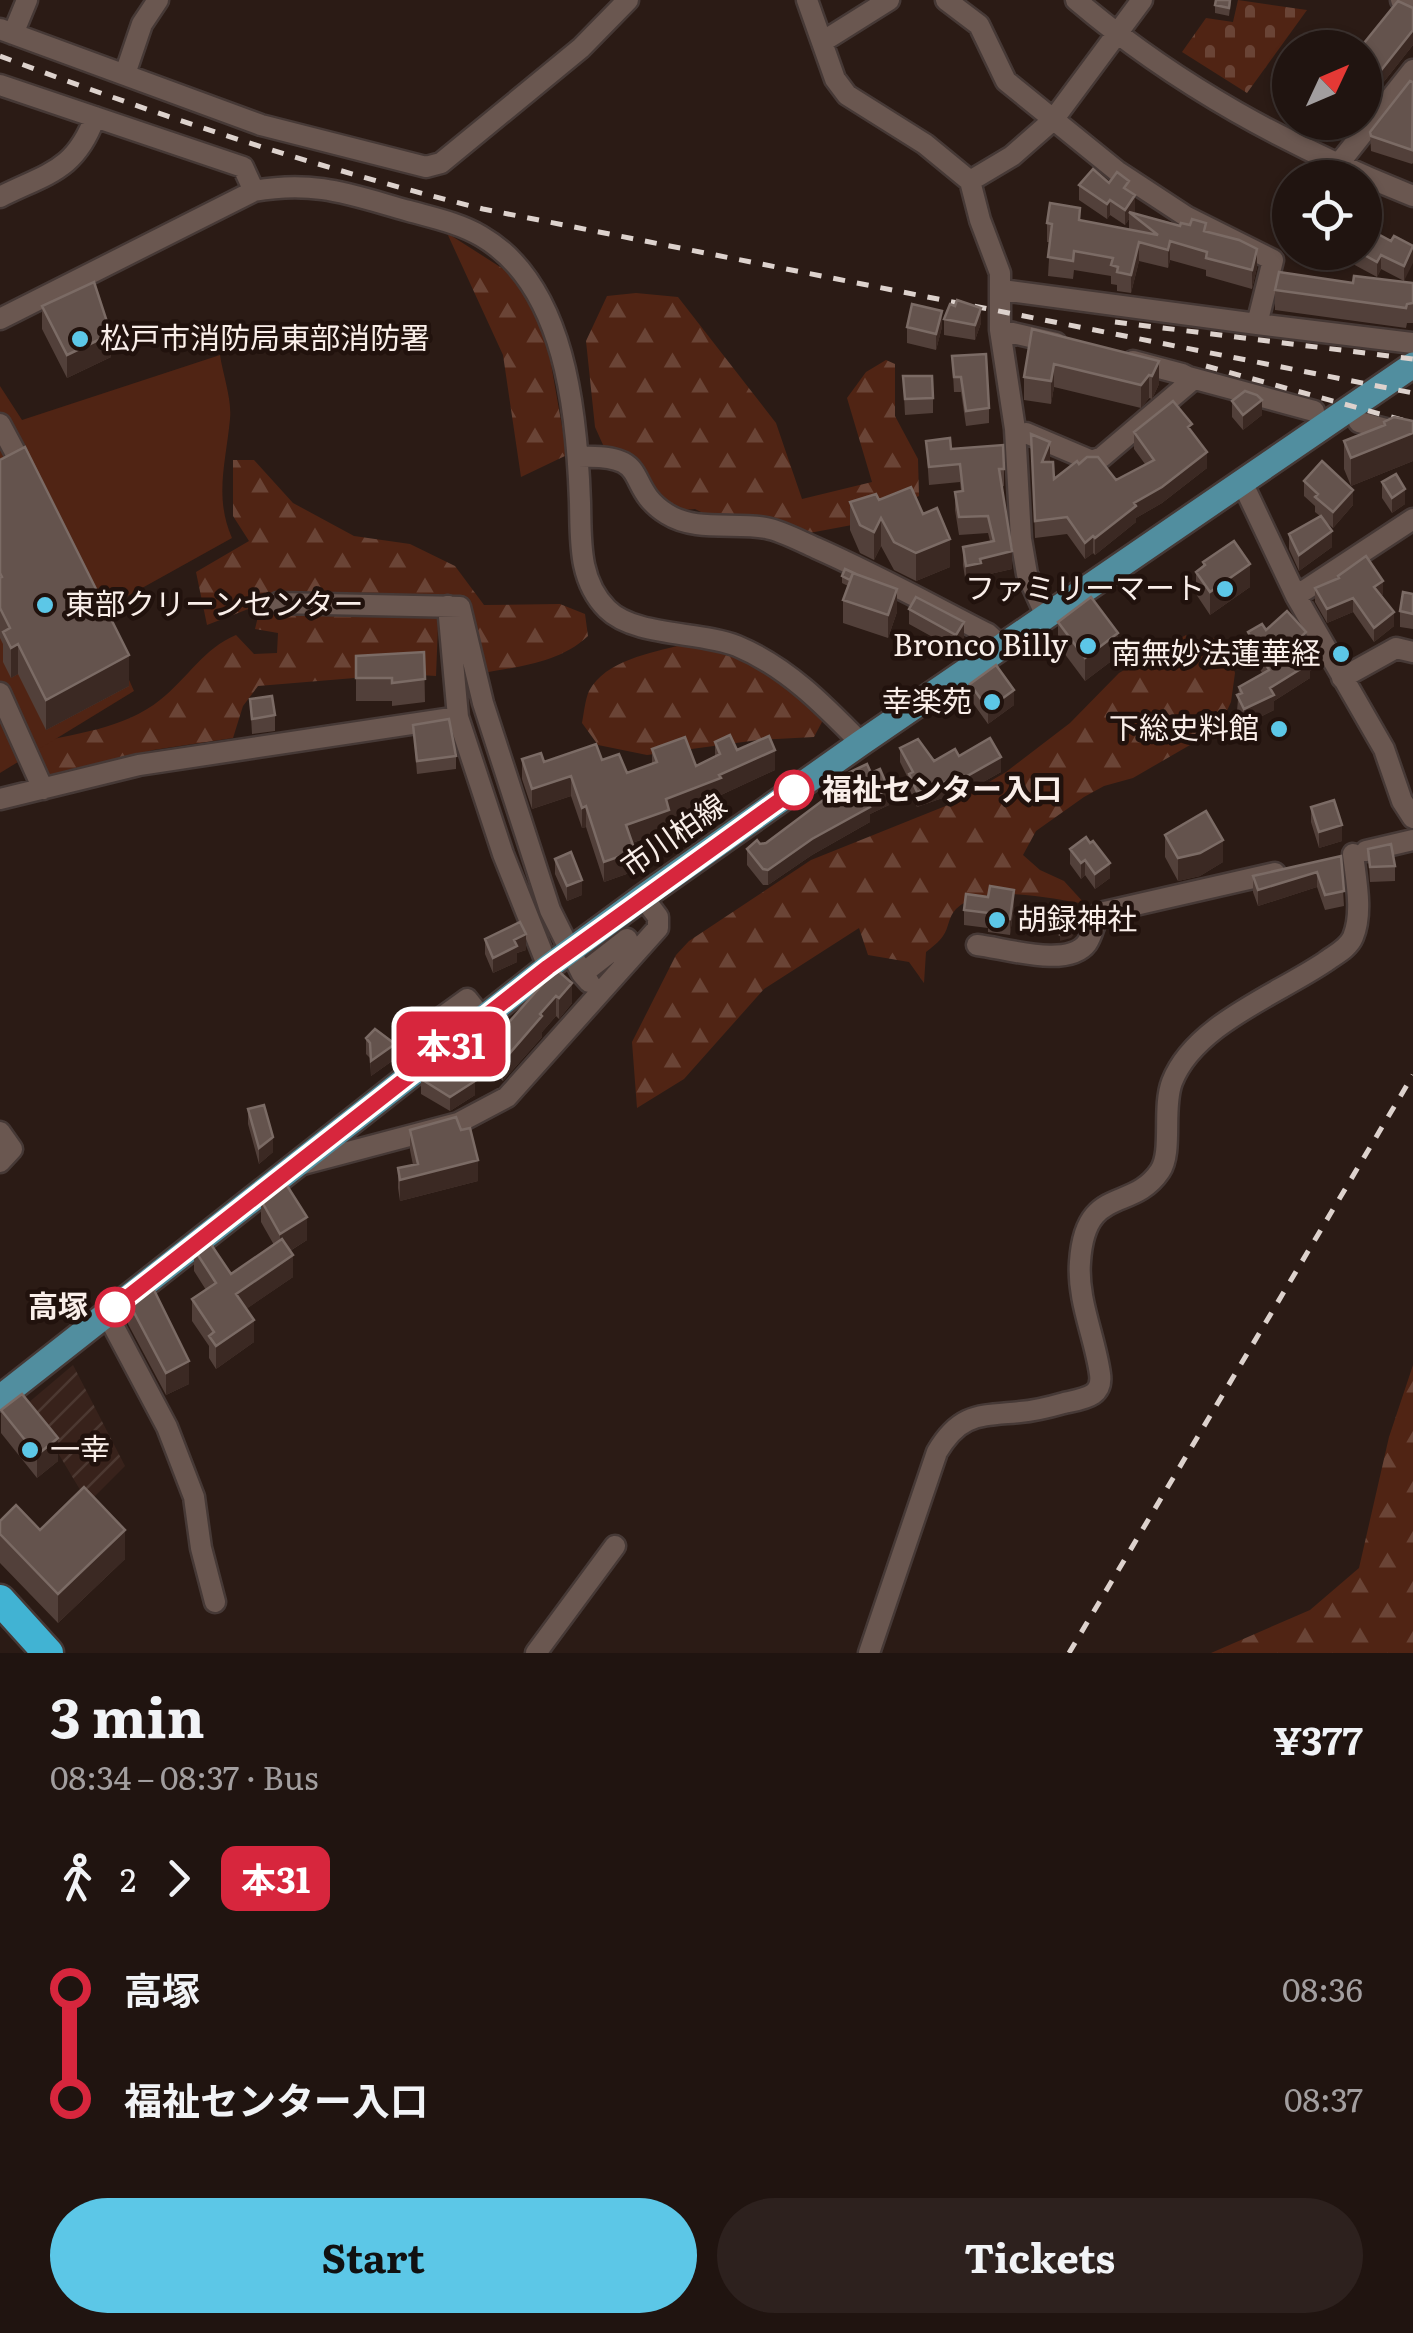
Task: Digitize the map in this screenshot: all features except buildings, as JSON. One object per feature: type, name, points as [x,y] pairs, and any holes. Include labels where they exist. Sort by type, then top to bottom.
[{"type":"highway","points":[[0,1600],[48,1653]]},
{"type":"main road","name":"市川柏線","points":[[0,1398],[482,1018],[643,897],[1413,365]]},
{"type":"street","points":[[27,0],[4,32],[262,125],[426,167],[441,163],[581,48],[628,0]]},
{"type":"street","points":[[125,74],[142,24],[158,0]]},
{"type":"street","points":[[807,0],[835,79],[847,96],[926,144],[970,180],[1000,273],[1000,330],[1015,429],[1020,539],[1027,574],[1046,616]]},
{"type":"street","points":[[822,42],[888,0]]},
{"type":"street","points":[[946,0],[979,25],[1006,80],[1116,172],[1272,260],[1257,324]]},
{"type":"street","points":[[1076,0],[1116,34],[1197,90],[1325,160]]},
{"type":"street","points":[[970,180],[1012,156],[1053,120],[1142,0]]},
{"type":"street","points":[[1401,0],[1413,10]]},
{"type":"street","points":[[1342,160],[1410,80]]},
{"type":"street","points":[[0,85],[243,167],[254,191]]},
{"type":"street","points":[[0,197],[76,155],[86,141],[94,117]]},
{"type":"street","points":[[1382,184],[1413,196]]},
{"type":"street","points":[[3,313],[254,191],[288,185],[322,187],[463,227],[508,256],[532,284],[550,322],[570,391],[578,457],[582,563],[592,590],[609,611],[626,622],[734,645],[769,662],[815,695],[861,743]]},
{"type":"street","points":[[1002,290],[1413,343]]},
{"type":"street","points":[[1000,330],[1076,348]]},
{"type":"street","points":[[1112,356],[1314,412]]},
{"type":"street","points":[[1015,429],[1092,461],[1185,390],[1190,384],[1188,377]]},
{"type":"street","points":[[1358,422],[1413,436]]},
{"type":"street","points":[[0,424],[16,454]]},
{"type":"street","points":[[578,457],[619,458],[630,466],[652,500],[668,515],[689,523],[767,528],[874,576],[988,634],[1002,647]]},
{"type":"street","points":[[1242,482],[1296,596],[1384,749],[1402,801],[1413,818]]},
{"type":"street","points":[[1296,596],[1412,521]]},
{"type":"street","points":[[278,603],[460,607],[483,703],[544,892],[562,938],[600,996]]},
{"type":"street","points":[[448,606],[458,717],[503,854],[548,967]]},
{"type":"street","points":[[1342,678],[1396,648],[1413,652]]},
{"type":"street","points":[[0,693],[43,789]]},
{"type":"street","points":[[0,799],[139,765],[458,717]]},
{"type":"street","points":[[869,1653],[937,1452],[948,1434],[987,1413],[1022,1412],[1068,1402],[1092,1396],[1099,1388],[1079,1270],[1085,1232],[1102,1207],[1142,1186],[1164,1166],[1167,1102],[1172,1082],[1192,1047],[1347,946],[1352,939],[1358,899],[1344,856],[1413,840]]},
{"type":"street","points":[[977,945],[1045,956],[1072,954],[1088,941],[1100,913],[1297,868]]},
{"type":"street","points":[[582,974],[660,923],[643,897]]},
{"type":"street","points":[[287,1171],[365,1145],[458,1122],[508,1097],[600,996],[629,941]]},
{"type":"street","points":[[409,1040],[467,999],[482,1018]]},
{"type":"street","points":[[0,1132],[12,1148],[0,1162]]},
{"type":"street","points":[[107,1314],[167,1427],[194,1497],[200,1548],[215,1602]]},
{"type":"street","points":[[536,1653],[615,1546]]},
{"type":"shaded area","points":[[73,1365],[125,1466],[88,1503],[28,1403]]},
{"type":"green space","points":[[1238,0],[1307,10],[1293,30],[1272,30],[1272,58],[1247,93],[1182,52],[1206,18],[1233,22]]},
{"type":"green space","points":[[447,233],[516,277],[547,341],[567,455],[521,477],[503,355]]},
{"type":"green space","points":[[636,293],[678,297],[776,423],[802,499],[872,482],[847,398],[866,372],[886,360],[895,364],[895,416],[918,459],[919,496],[852,525],[804,534],[695,509],[672,511],[632,457],[604,447],[595,427],[586,341],[607,296]]},
{"type":"green space","points":[[220,355],[230,411],[222,494],[232,538],[99,612],[134,691],[0,773],[0,386],[22,420]]},
{"type":"green space","points":[[233,460],[254,460],[293,503],[354,536],[410,544],[455,566],[484,605],[560,604],[585,614],[588,636],[552,658],[483,673],[439,601],[436,676],[403,674],[258,686],[243,706],[233,738],[153,750],[51,779],[29,744],[131,718],[170,692],[214,648],[236,635],[254,654],[277,653],[278,633],[255,629],[261,604],[207,625],[196,572],[249,541],[233,516]]},
{"type":"green space","points":[[1186,635],[1191,643],[1224,636],[1235,673],[1231,702],[1223,719],[1209,734],[1133,778],[1104,786],[1084,797],[1036,831],[1023,855],[1040,870],[1064,881],[1085,904],[1019,894],[968,901],[953,912],[943,936],[926,952],[924,983],[909,962],[868,955],[859,928],[764,989],[684,1079],[637,1108],[632,1042],[676,955],[689,941],[811,860],[953,803],[1006,772],[1070,723],[1119,673]]},
{"type":"green space","points":[[681,645],[727,655],[774,677],[823,720],[814,737],[758,740],[647,755],[598,745],[582,723],[589,691],[597,680],[630,659]]},
{"type":"green space","points":[[1413,1365],[1413,1653],[1211,1653],[1310,1610],[1359,1568],[1389,1437]]},
{"type":"railway","points":[[0,56],[239,140],[483,209],[1413,393]]},
{"type":"railway","points":[[1115,322],[1413,359]]},
{"type":"railway","points":[[1206,366],[1413,423]]},
{"type":"railway","points":[[1069,1653],[1413,1075]]},
{"type":"bus line","name":"本31","points":[[115,1307],[548,967],[794,790]]},
{"type":"place","name":"松戸市消防局東部消防署","points":[[80,339]]},
{"type":"place","name":"ファミリーマート","points":[[1225,589]]},
{"type":"place","name":"東部クリーンセンター","points":[[45,605]]},
{"type":"place","name":"Bronco Billy","points":[[1088,646]]},
{"type":"place","name":"南無妙法蓮華経","points":[[1341,654]]},
{"type":"place","name":"幸楽苑","points":[[992,702]]},
{"type":"place","name":"下総史料館","points":[[1279,729]]},
{"type":"place","name":"福祉センター入口","points":[[794,790]]},
{"type":"place","name":"胡録神社","points":[[997,920]]},
{"type":"place","name":"高塚","points":[[115,1307]]},
{"type":"place","name":"一幸","points":[[30,1450]]}]
